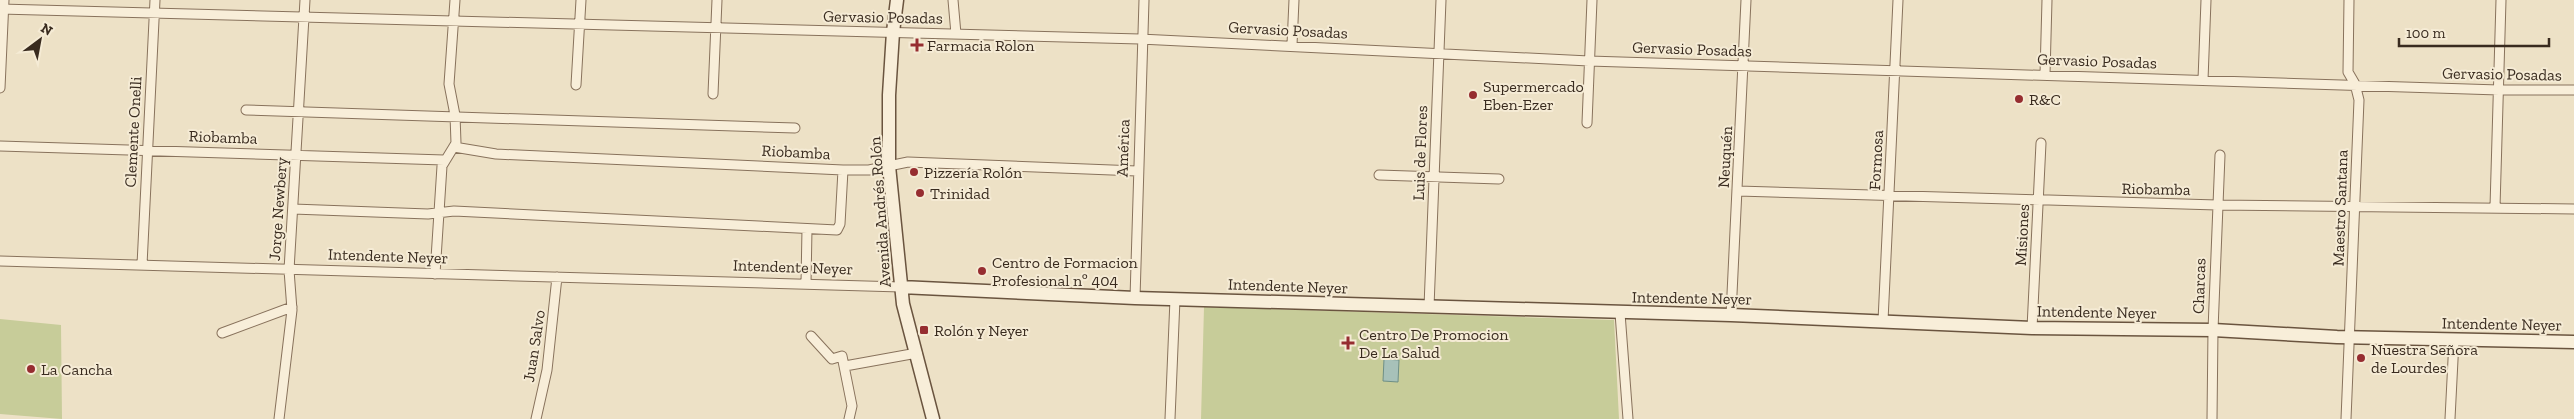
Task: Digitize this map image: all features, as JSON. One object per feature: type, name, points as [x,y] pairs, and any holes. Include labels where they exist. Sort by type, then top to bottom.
[{"type":"street","name":"Clemente Onelli","points":[[142,265],[155,0]]},
{"type":"street","name":"Jorge Newbery","points":[[279,419],[292,307],[289,270],[305,0]]},
{"type":"street","points":[[435,274],[442,166],[444,160],[454,147],[455,115],[449,84],[455,0]]},
{"type":"street","points":[[576,85],[581,0]]},
{"type":"street","points":[[712,94],[717,0]]},
{"type":"street","name":"Avenida Andrés Rolón","points":[[897,0],[893,32],[889,166],[903,304],[918,353],[932,419]]},
{"type":"street","points":[[953,0],[956,34]]},
{"type":"street","name":"América","points":[[1135,298],[1137,172],[1144,0]]},
{"type":"street","points":[[1292,45],[1294,0]]},
{"type":"street","name":"Luis de Flores","points":[[1429,307],[1441,0]]},
{"type":"street","points":[[1587,123],[1592,0]]},
{"type":"street","name":"Neuquén","points":[[1731,315],[1746,0]]},
{"type":"street","name":"Formosa","points":[[1883,321],[1898,0]]},
{"type":"street","points":[[2045,74],[2047,0]]},
{"type":"street","points":[[2203,80],[2206,0]]},
{"type":"street","name":"Maestro Santana","points":[[2346,419],[2359,100],[2348,72],[2349,0]]},
{"type":"street","points":[[2495,207],[2501,0]]},
{"type":"street","name":"Gervasio Posadas","points":[[3,6],[154,13],[1142,39],[1439,52],[1590,61],[2045,74],[2499,90],[2574,90]]},
{"type":"street","points":[[0,88],[3,6]]},
{"type":"street","points":[[246,110],[455,115],[795,128]]},
{"type":"street","name":"Misiones","points":[[2032,328],[2041,143]]},
{"type":"street","name":"Riobamba","points":[[0,146],[444,160]]},
{"type":"street","name":"Riobamba","points":[[454,147],[496,154],[843,170],[869,170],[908,162],[1137,172]]},
{"type":"street","name":"Charcas","points":[[2212,419],[2213,330],[2220,155]]},
{"type":"street","points":[[293,209],[439,213],[454,211],[838,230],[843,170]]},
{"type":"street","points":[[1379,176],[1499,179]]},
{"type":"street","name":"Riobamba","points":[[1738,191],[2039,201],[2356,208],[2495,207],[2574,209]]},
{"type":"street","points":[[806,283],[808,229]]},
{"type":"street","name":"Intendente Neyer","points":[[0,261],[806,283],[1135,298],[1731,315],[2032,328],[2213,330],[2349,337],[2574,342]]},
{"type":"street","name":"Juan Salvo","points":[[536,419],[547,370],[557,277]]},
{"type":"street","points":[[1170,419],[1175,299]]},
{"type":"street","points":[[222,333],[292,307]]},
{"type":"street","points":[[1620,313],[1628,419]]},
{"type":"street","points":[[811,336],[832,359],[842,356],[852,406],[849,419]]},
{"type":"street","points":[[2450,419],[2454,340]]},
{"type":"street","points":[[845,366],[918,353]]},
{"type":"green space","points":[[1204,307],[1614,320],[1619,419],[1201,419]]},
{"type":"green space","name":"La Cancha","points":[[0,319],[61,325],[62,419],[0,414]]},
{"type":"water","points":[[1384,359],[1399,360],[1398,382],[1383,381]]},
{"type":"place","name":"Farmacia Rolon","points":[[917,45]]},
{"type":"place","name":"Supermercado Eben-Ezer","points":[[1473,95]]},
{"type":"place","name":"R&C","points":[[2019,99]]},
{"type":"place","name":"Pizzería Rolón","points":[[914,172]]},
{"type":"place","name":"Trinidad","points":[[920,193]]},
{"type":"place","name":"Centro de Formacion Profesional nº 404","points":[[982,271]]},
{"type":"place","name":"Rolón y Neyer","points":[[924,330]]},
{"type":"place","name":"Centro De Promocion De La Salud","points":[[1348,343]]},
{"type":"place","name":"Nuestra Señora de Lourdes","points":[[2361,358]]},
{"type":"place","name":"La Cancha","points":[[31,369]]}]
